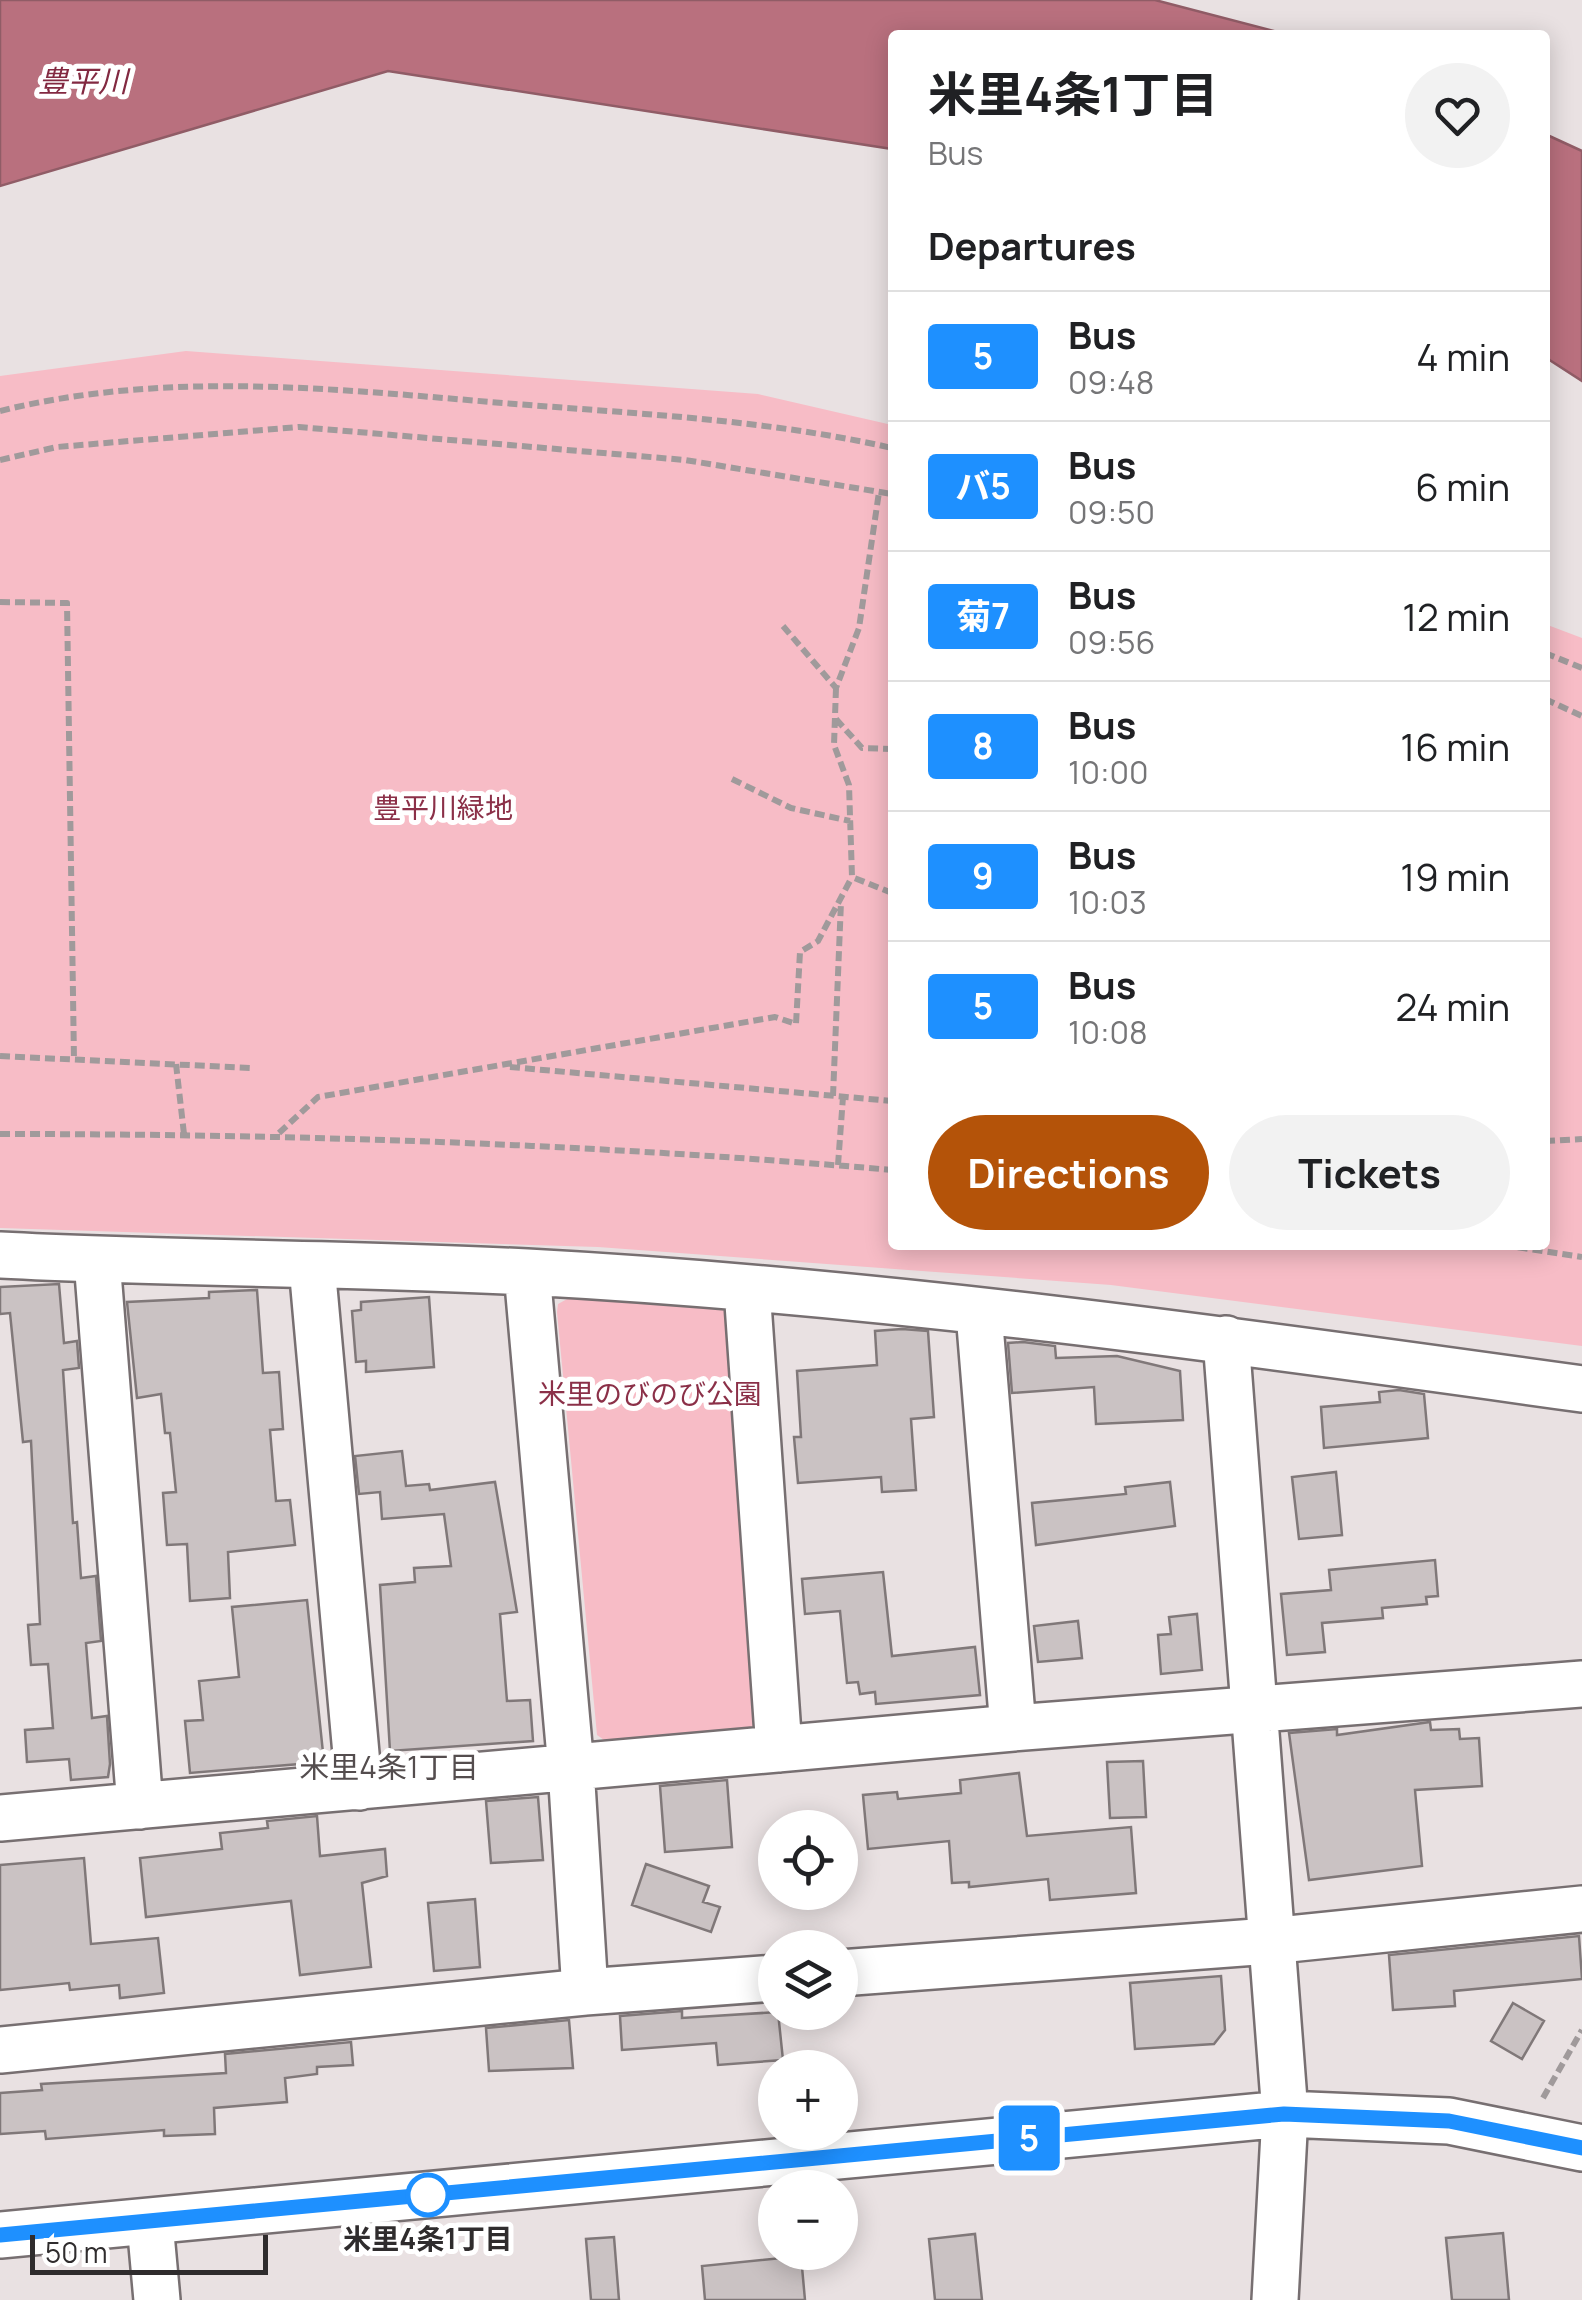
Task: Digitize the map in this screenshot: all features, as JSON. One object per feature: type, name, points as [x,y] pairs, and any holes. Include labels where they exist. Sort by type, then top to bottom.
[{"type":"street","points":[[0,1255],[527,1272],[747,1289],[1226,1339],[1582,1389]]},
{"type":"street","points":[[97,1260],[140,1806]]},
{"type":"street","points":[[312,1266],[359,1787]]},
{"type":"street","points":[[527,1272],[570,1768],[585,1992]]},
{"type":"street","points":[[747,1289],[779,1750]]},
{"type":"street","points":[[979,1313],[1013,1728]]},
{"type":"street","points":[[1226,1339],[1284,2114],[1275,2300]]},
{"type":"street","points":[[0,1818],[1013,1728],[1582,1684]]},
{"type":"street","points":[[858,1972],[1269,1941],[1582,1909]]},
{"type":"street","points":[[0,2050],[585,1992],[758,1979]]},
{"type":"street","points":[[0,2235],[1284,2114],[1449,2121],[1582,2148]]},
{"type":"street","points":[[150,2223],[157,2300]]},
{"type":"path","points":[[0,411],[54,397],[208,384],[658,415],[815,430],[888,447]]},
{"type":"path","points":[[0,460],[57,447],[299,427],[684,460],[888,493]]},
{"type":"path","points":[[278,1134],[318,1097],[775,1017],[796,1024],[800,952],[818,942],[852,877],[849,785],[834,745],[836,688],[858,628],[880,492]]},
{"type":"path","points":[[0,602],[67,602],[74,1060]]},
{"type":"path","points":[[783,626],[836,688]]},
{"type":"path","points":[[1550,655],[1582,668]]},
{"type":"path","points":[[1550,702],[1582,716]]},
{"type":"path","points":[[835,718],[862,748],[888,750]]},
{"type":"path","points":[[732,779],[791,808],[850,820]]},
{"type":"path","points":[[852,877],[888,890]]},
{"type":"path","points":[[833,1096],[842,896]]},
{"type":"path","points":[[0,1056],[250,1068]]},
{"type":"path","points":[[176,1064],[184,1134]]},
{"type":"path","points":[[498,1066],[888,1102]]},
{"type":"path","points":[[838,1165],[843,1097]]},
{"type":"path","points":[[0,1134],[278,1134],[658,1149],[888,1170]]},
{"type":"path","points":[[1550,1140],[1582,1139]]},
{"type":"path","points":[[1536,1250],[1582,1257]]},
{"type":"path","points":[[1543,2098],[1582,2030]]},
{"type":"green space","name":"豊平川緑地","points":[[186,351],[758,394],[888,424],[888,1250],[1550,1250],[1550,626],[1582,638],[1582,1346],[1111,1285],[598,1247],[0,1228],[0,376]]},
{"type":"green space","name":"米里のびのび公園","points":[[569,1298],[718,1302],[728,1313],[760,1718],[752,1729],[607,1742],[597,1735],[557,1312],[558,1304]]},
{"type":"water","name":"豊平川","points":[[0,0],[1155,0],[1270,30],[888,30],[888,148],[388,71],[0,186]]},
{"type":"water","points":[[1550,136],[1582,151],[1582,381],[1550,360]]},
{"type":"building","points":[[59,1284],[64,1343],[77,1341],[79,1368],[63,1370],[73,1523],[77,1522],[81,1578],[96,1576],[101,1641],[86,1643],[92,1718],[107,1716],[110,1764],[108,1777],[71,1780],[69,1759],[27,1762],[25,1730],[53,1728],[48,1664],[31,1665],[28,1625],[40,1624],[31,1441],[23,1442],[10,1313],[0,1314],[0,1287]]},
{"type":"building","points":[[257,1290],[263,1373],[279,1372],[283,1429],[270,1430],[276,1501],[290,1500],[295,1545],[228,1552],[230,1598],[190,1601],[187,1544],[167,1545],[163,1493],[176,1492],[170,1433],[165,1433],[161,1394],[137,1398],[127,1302],[209,1298],[209,1292]]},
{"type":"building","points":[[429,1297],[434,1367],[366,1372],[366,1361],[356,1362],[352,1311],[361,1310],[361,1302]]},
{"type":"building","points":[[875,1331],[928,1331],[934,1417],[911,1419],[916,1490],[882,1492],[881,1477],[798,1483],[794,1437],[801,1437],[797,1371],[877,1365]]},
{"type":"building","points":[[1008,1343],[1055,1346],[1056,1358],[1117,1356],[1180,1371],[1183,1420],[1096,1424],[1094,1387],[1012,1393]]},
{"type":"building","points":[[1379,1392],[1424,1394],[1428,1438],[1324,1448],[1321,1407],[1380,1402]]},
{"type":"building","points":[[402,1451],[406,1486],[429,1484],[430,1490],[495,1482],[517,1612],[500,1614],[507,1701],[530,1700],[533,1741],[390,1751],[380,1585],[415,1582],[414,1568],[451,1566],[444,1514],[382,1519],[380,1492],[359,1494],[355,1456]]},
{"type":"building","points":[[1336,1472],[1342,1535],[1299,1539],[1292,1477]]},
{"type":"building","points":[[1170,1482],[1175,1526],[1036,1545],[1032,1503],[1126,1494],[1125,1487]]},
{"type":"building","points":[[1435,1560],[1438,1596],[1426,1597],[1427,1604],[1382,1608],[1383,1618],[1322,1623],[1325,1652],[1287,1655],[1281,1594],[1331,1590],[1329,1570]]},
{"type":"building","points":[[883,1572],[892,1656],[975,1647],[980,1695],[876,1704],[875,1692],[860,1694],[858,1682],[847,1683],[840,1611],[805,1614],[802,1579]]},
{"type":"building","points":[[307,1600],[324,1762],[190,1773],[185,1721],[203,1720],[199,1681],[239,1677],[232,1607]]},
{"type":"building","points":[[1197,1614],[1202,1670],[1161,1674],[1158,1635],[1171,1634],[1169,1617]]},
{"type":"building","points":[[1078,1621],[1082,1658],[1038,1662],[1034,1626]]},
{"type":"building","points":[[1430,1722],[1431,1730],[1459,1729],[1460,1739],[1479,1738],[1482,1786],[1415,1790],[1422,1866],[1309,1880],[1289,1733],[1337,1729],[1337,1735]]},
{"type":"building","points":[[1143,1761],[1146,1817],[1110,1818],[1107,1762]]},
{"type":"building","points":[[1019,1773],[1027,1836],[1131,1827],[1136,1893],[1050,1900],[1048,1879],[969,1887],[969,1882],[952,1883],[949,1841],[868,1849],[863,1795],[897,1792],[898,1799],[961,1793],[960,1780]]},
{"type":"building","points":[[727,1780],[732,1847],[665,1852],[660,1786]]},
{"type":"building","points":[[538,1797],[543,1860],[491,1863],[486,1801]]},
{"type":"building","points":[[317,1816],[320,1856],[385,1849],[387,1876],[362,1883],[371,1967],[300,1975],[291,1901],[146,1917],[140,1858],[222,1849],[220,1833],[268,1828],[267,1821]]},
{"type":"building","points":[[84,1858],[91,1944],[158,1938],[164,1993],[120,1998],[119,1985],[70,1990],[69,1983],[0,1990],[0,1865]]},
{"type":"building","points":[[646,1864],[709,1886],[703,1902],[720,1907],[711,1932],[632,1905]]},
{"type":"building","points":[[475,1899],[480,1967],[434,1971],[428,1903]]},
{"type":"building","points":[[1579,1936],[1582,1979],[1454,1991],[1455,2006],[1393,2010],[1389,1955]]},
{"type":"building","points":[[1221,1976],[1225,2030],[1214,2044],[1135,2049],[1130,1983]]},
{"type":"building","points":[[1513,2003],[1544,2021],[1522,2059],[1491,2041]]},
{"type":"building","points":[[682,2011],[682,2018],[758,2013],[758,2030],[780,2030],[782,2050],[758,2050],[758,2062],[718,2065],[716,2043],[622,2050],[620,2016]]},
{"type":"building","points":[[569,2020],[573,2068],[489,2071],[486,2028]]},
{"type":"building","points":[[351,2042],[353,2065],[317,2067],[317,2074],[285,2078],[287,2102],[214,2108],[215,2134],[164,2136],[164,2130],[46,2139],[45,2131],[0,2134],[0,2093],[42,2090],[41,2084],[226,2073],[225,2054]]},
{"type":"building","points":[[1503,2233],[1509,2300],[1452,2300],[1446,2238]]},
{"type":"building","points":[[975,2234],[982,2300],[935,2300],[929,2239]]},
{"type":"building","points":[[614,2237],[619,2300],[591,2300],[586,2239]]},
{"type":"building","points":[[758,2260],[758,2270],[802,2270],[805,2300],[705,2300],[702,2266]]},
{"type":"bus line","name":"5","points":[[0,2235],[1284,2114],[1449,2121],[1582,2148]]},
{"type":"place","name":"米里4条1丁目","points":[[428,2195]]},
{"type":"district","name":"米里4条1丁目","points":[[389,1766]]}]
